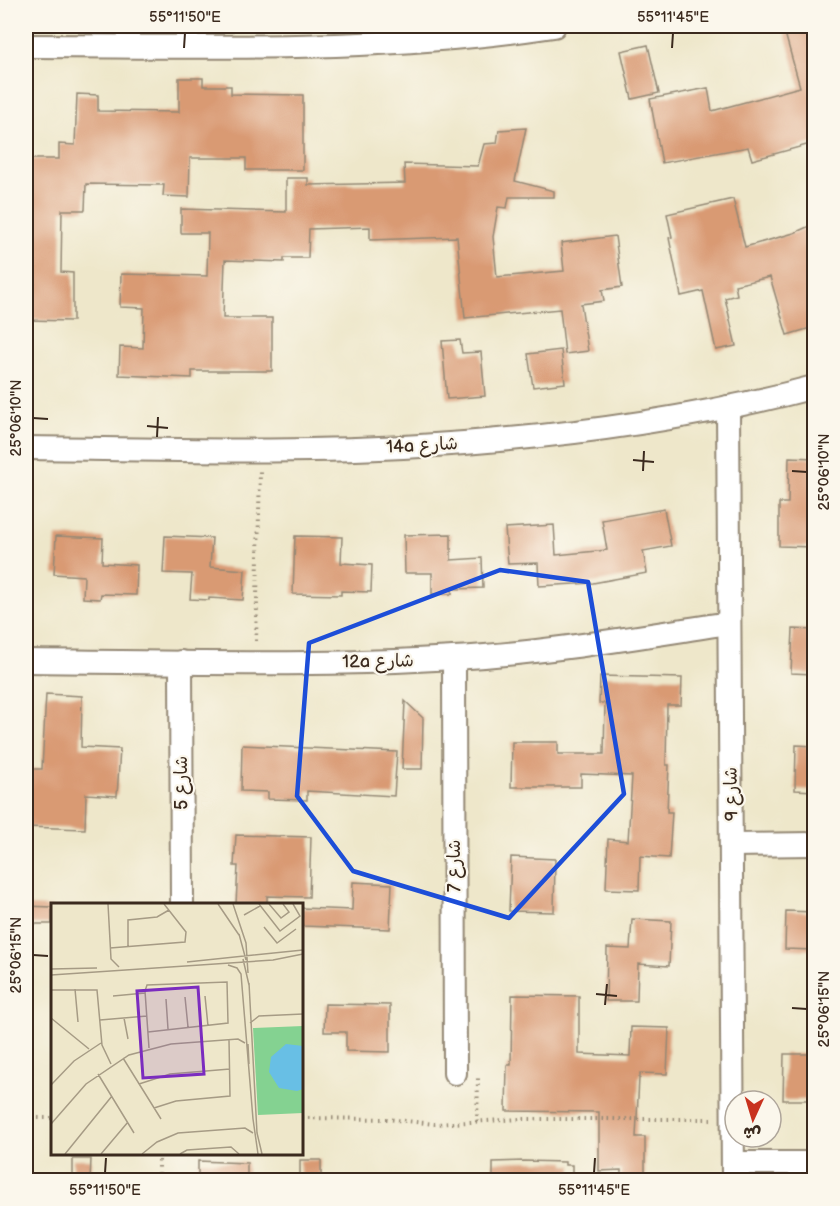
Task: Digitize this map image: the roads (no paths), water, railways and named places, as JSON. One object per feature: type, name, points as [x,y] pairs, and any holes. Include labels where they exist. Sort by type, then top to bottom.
[{"type":"street","points":[[26,46],[314,46],[463,36],[554,26]]},
{"type":"street","name":"14a شارع","points":[[26,448],[261,450],[362,448],[498,440],[651,421],[728,407],[814,387]]},
{"type":"street","name":"شارع 9","points":[[728,407],[733,1172]]},
{"type":"street","name":"12a شارع","points":[[26,661],[255,663],[454,658],[591,644],[729,623]]},
{"type":"street","name":"شارع 7","points":[[454,658],[455,1073]]},
{"type":"street","name":"شارع 5","points":[[181,662],[182,903]]},
{"type":"street","points":[[731,844],[814,844]]},
{"type":"street","points":[[733,1172],[814,1163]]}]
